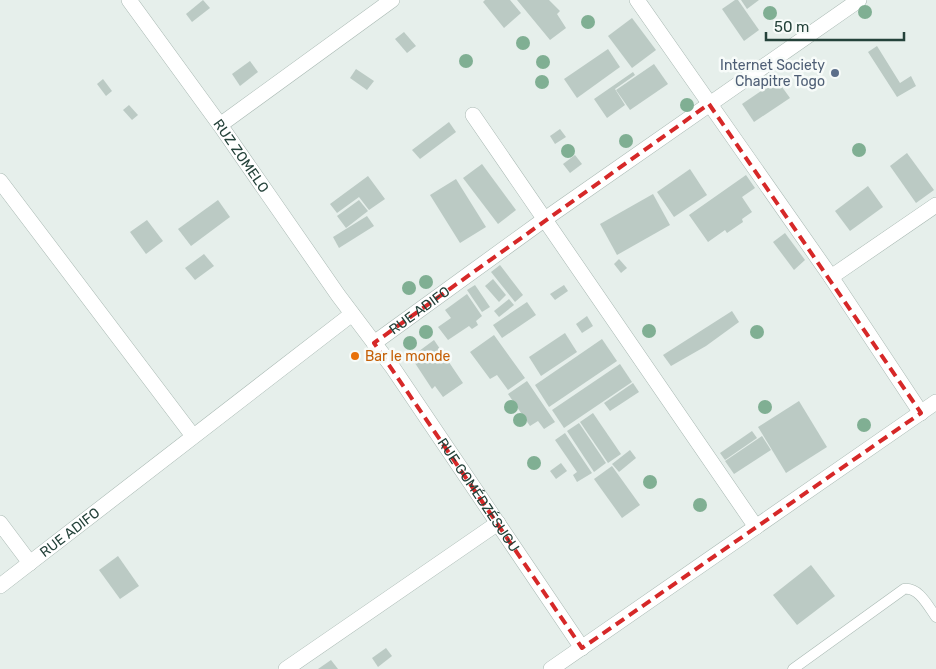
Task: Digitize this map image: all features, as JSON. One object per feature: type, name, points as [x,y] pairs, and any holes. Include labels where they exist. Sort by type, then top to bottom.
[{"type":"street","name":"RUZ ZOMELO","points":[[129,0],[220,125],[352,314]]},
{"type":"street","points":[[220,125],[392,0]]},
{"type":"street","points":[[637,0],[831,276],[921,413]]},
{"type":"street","name":"RUE ADIFO","points":[[0,586],[352,314],[374,344],[545,219],[859,0]]},
{"type":"street","points":[[472,115],[756,527]]},
{"type":"street","points":[[0,182],[193,436]]},
{"type":"street","points":[[831,276],[936,205]]},
{"type":"street","name":"RUE GOMÉDZÉSUGU","points":[[374,344],[582,648]]},
{"type":"street","points":[[552,669],[936,402]]},
{"type":"street","points":[[286,669],[498,523]]},
{"type":"street","points":[[0,524],[30,563]]},
{"type":"lane","points":[[793,669],[904,589],[914,590],[918,593],[936,617]]},
{"type":"highlighted area","points":[[709,104],[921,413],[582,648],[374,343]]},
{"type":"building","points":[[203,0],[210,8],[192,22],[186,14]]},
{"type":"building","points":[[485,0],[510,0],[521,13],[504,28],[483,2]]},
{"type":"building","points":[[517,0],[549,0],[560,11],[557,14],[566,28],[550,40]]},
{"type":"building","points":[[738,0],[759,30],[744,41],[722,9]]},
{"type":"building","points":[[741,0],[759,0],[747,9]]},
{"type":"building","points":[[632,18],[656,50],[632,68],[608,36]]},
{"type":"building","points":[[404,32],[416,46],[407,53],[395,39]]},
{"type":"building","points":[[877,46],[900,83],[911,76],[916,86],[897,97],[868,52]]},
{"type":"building","points":[[608,49],[620,67],[577,98],[564,79]]},
{"type":"building","points":[[250,61],[258,72],[240,86],[232,74]]},
{"type":"building","points":[[654,64],[668,84],[630,110],[616,90]]},
{"type":"building","points":[[356,69],[374,81],[367,90],[350,78]]},
{"type":"building","points":[[633,72],[635,75],[615,89],[625,105],[607,118],[594,99]]},
{"type":"building","points":[[103,79],[112,91],[106,96],[97,84]]},
{"type":"building","points":[[777,80],[790,98],[754,122],[742,104]]},
{"type":"building","points":[[129,105],[138,115],[132,120],[123,110]]},
{"type":"building","points":[[449,122],[456,132],[420,159],[412,150]]},
{"type":"building","points":[[560,129],[566,137],[555,144],[550,136]]},
{"type":"building","points":[[907,153],[934,190],[916,203],[890,166]]},
{"type":"building","points":[[575,155],[582,164],[570,173],[563,164]]},
{"type":"building","points":[[482,164],[516,210],[498,224],[463,178]]},
{"type":"building","points":[[690,169],[707,195],[674,217],[657,192]]},
{"type":"building","points":[[746,175],[755,188],[742,197],[752,212],[742,219],[743,222],[727,233],[725,230],[708,242],[689,215]]},
{"type":"building","points":[[368,176],[385,199],[369,210],[359,197],[337,213],[330,204]]},
{"type":"building","points":[[456,179],[486,227],[460,243],[430,195]]},
{"type":"building","points":[[868,186],[883,207],[850,231],[835,211]]},
{"type":"building","points":[[653,194],[670,225],[617,255],[600,224]]},
{"type":"building","points":[[218,200],[230,217],[191,246],[178,229]]},
{"type":"building","points":[[359,200],[368,211],[346,228],[337,216]]},
{"type":"building","points":[[367,216],[374,226],[339,248],[333,237]]},
{"type":"building","points":[[147,220],[163,241],[146,254],[130,232]]},
{"type":"building","points":[[785,233],[805,260],[794,270],[773,242]]},
{"type":"building","points":[[204,254],[214,266],[195,280],[185,268]]},
{"type":"building","points":[[619,259],[627,268],[621,273],[614,264]]},
{"type":"building","points":[[500,265],[523,295],[515,302],[491,272]]},
{"type":"building","points":[[493,279],[506,295],[499,302],[485,286]]},
{"type":"building","points":[[475,285],[490,307],[482,312],[467,290]]},
{"type":"building","points":[[564,285],[568,291],[555,300],[550,294]]},
{"type":"building","points":[[467,294],[482,316],[476,321],[478,325],[472,329],[469,326],[448,340],[438,327],[451,318],[445,310]]},
{"type":"building","points":[[509,299],[514,305],[499,317],[494,311]]},
{"type":"building","points":[[527,302],[536,315],[502,338],[493,325]]},
{"type":"building","points":[[732,311],[739,322],[706,346],[671,366],[663,355]]},
{"type":"building","points":[[587,316],[593,326],[582,333],[576,324]]},
{"type":"building","points":[[565,333],[577,352],[541,376],[529,357]]},
{"type":"building","points":[[494,335],[525,378],[508,390],[497,375],[490,379],[470,352]]},
{"type":"building","points":[[602,339],[617,361],[549,407],[535,385]]},
{"type":"building","points":[[434,340],[463,383],[443,397],[435,386],[432,389],[411,357]]},
{"type":"building","points":[[620,364],[632,382],[564,428],[552,410]]},
{"type":"building","points":[[527,381],[555,422],[544,429],[538,421],[530,426],[508,394]]},
{"type":"building","points":[[633,383],[639,392],[610,411],[604,403]]},
{"type":"building","points":[[799,401],[827,447],[786,473],[758,427]]},
{"type":"building","points":[[593,413],[621,454],[608,463],[580,422]]},
{"type":"building","points":[[579,423],[606,463],[594,472],[567,431]]},
{"type":"building","points":[[752,431],[757,438],[725,460],[720,453]]},
{"type":"building","points":[[565,433],[592,473],[577,482],[573,475],[577,472],[555,440]]},
{"type":"building","points":[[762,436],[771,450],[734,474],[725,461]]},
{"type":"building","points":[[630,450],[636,458],[619,472],[612,464]]},
{"type":"building","points":[[561,463],[567,471],[556,479],[550,471]]},
{"type":"building","points":[[612,466],[640,505],[622,518],[594,479]]},
{"type":"building","points":[[118,556],[139,586],[120,599],[99,570]]},
{"type":"building","points":[[811,565],[835,596],[797,625],[773,595]]},
{"type":"building","points":[[386,648],[392,656],[378,667],[372,658]]},
{"type":"building","points":[[331,660],[338,669],[318,669]]},
{"type":"place","name":"Internet Society Chapitre Togo","points":[[835,73]]},
{"type":"place","name":"Bar le monde","points":[[355,356]]}]
